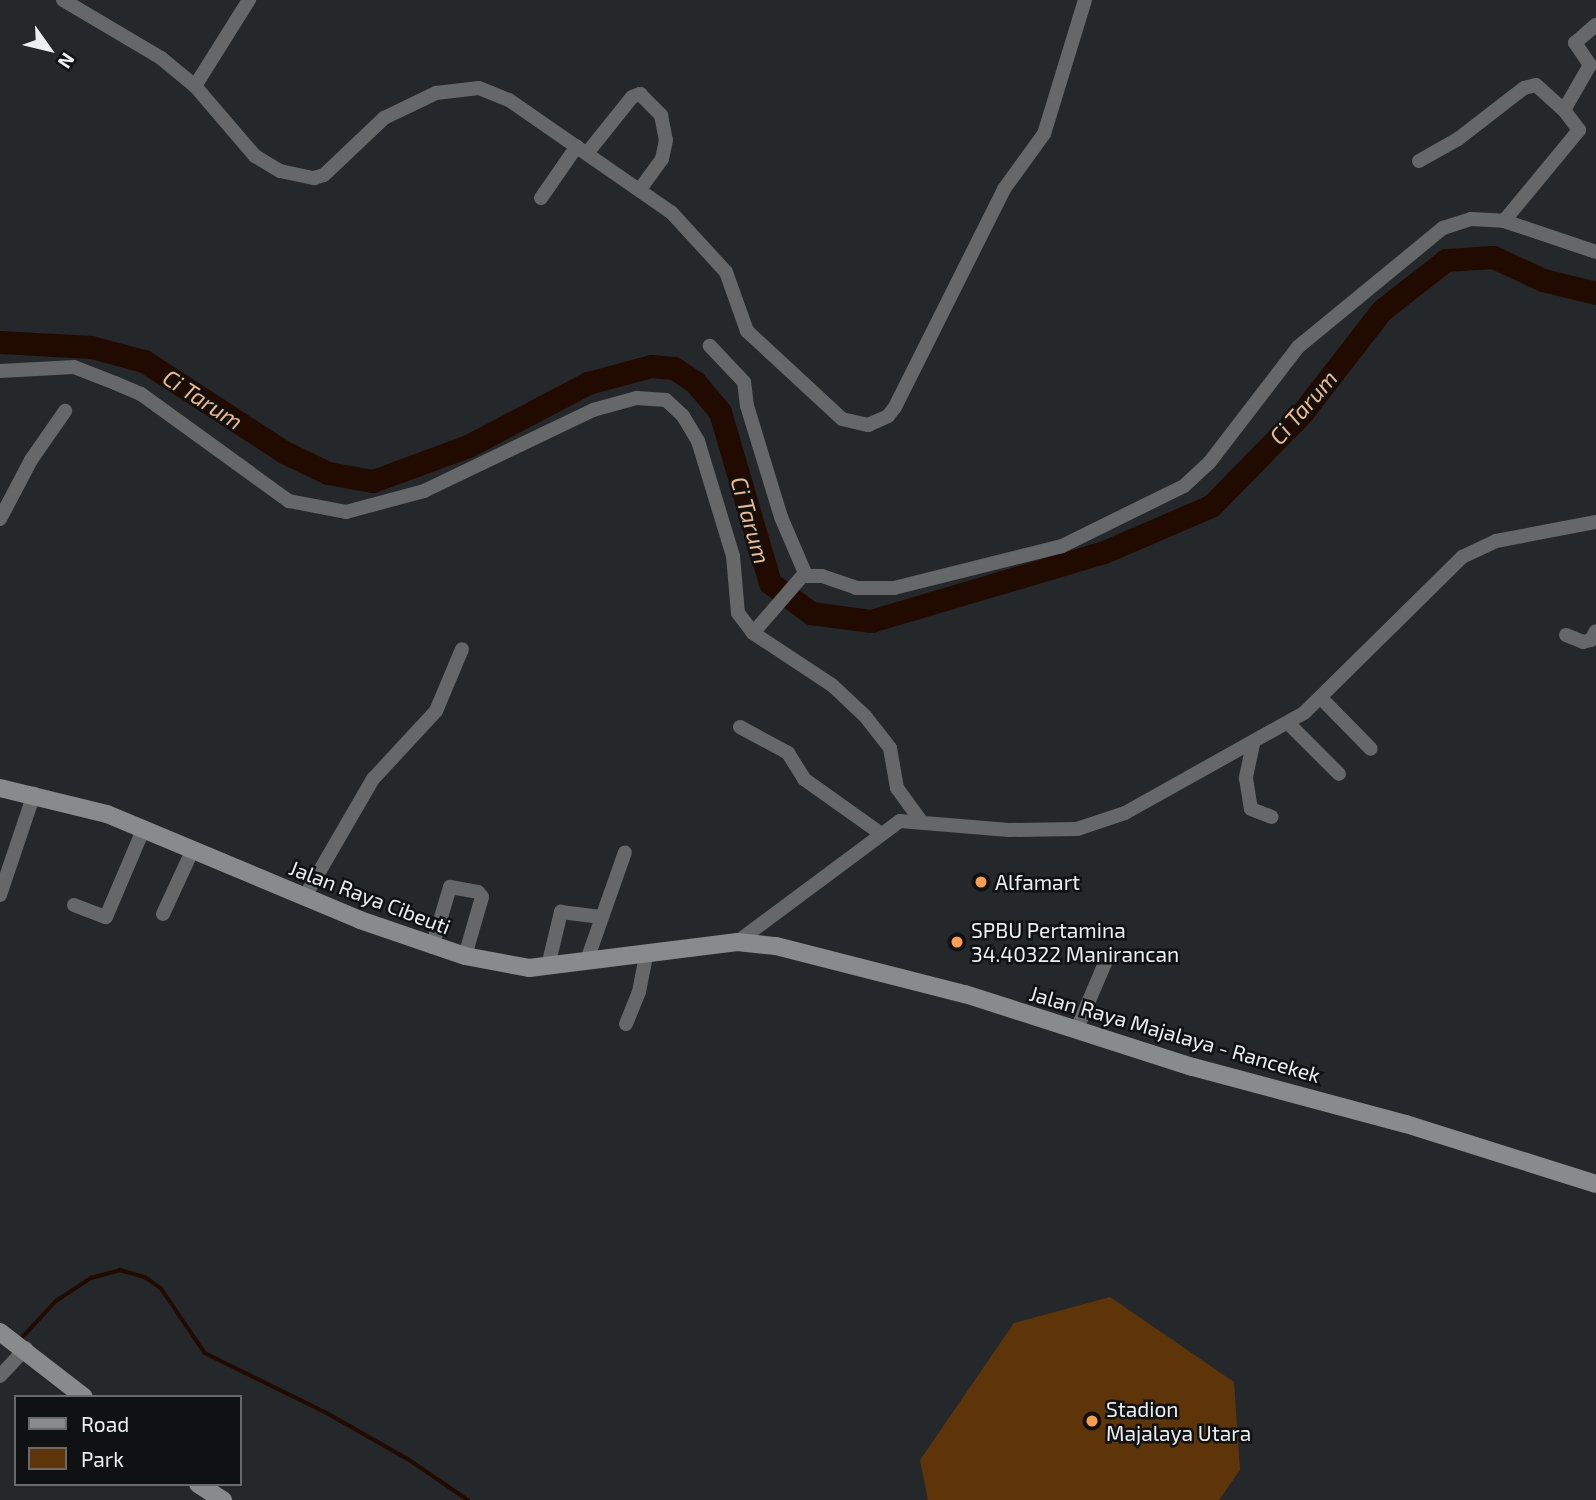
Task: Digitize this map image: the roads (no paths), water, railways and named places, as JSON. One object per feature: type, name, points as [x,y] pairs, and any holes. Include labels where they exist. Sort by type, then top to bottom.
[{"type":"main road","name":"Jalan Raya Cibeuti","points":[[0,788],[34,794],[144,828],[304,898],[432,947],[465,956],[548,966],[737,942]]},
{"type":"main road","name":"Jalan Raya Majalaya - Rancekek","points":[[737,942],[810,954],[965,994],[1076,1031],[1406,1125],[1596,1184]]},
{"type":"main road","points":[[2,1333],[82,1395]]},
{"type":"main road","points":[[201,1486],[223,1500]]},
{"type":"street","points":[[63,0],[142,44],[194,86],[255,156],[280,171],[314,178],[331,170],[393,112],[460,88],[494,93],[583,149],[640,189],[709,248],[726,272],[740,319],[765,348],[842,419],[856,425],[875,422],[895,407],[1004,189],[1044,134],[1085,0]]},
{"type":"street","points":[[194,86],[249,0]]},
{"type":"street","points":[[1563,110],[1592,70],[1575,43],[1596,24]]},
{"type":"street","points":[[1419,162],[1458,139],[1506,98],[1532,86],[1542,89],[1579,130],[1504,221]]},
{"type":"street","points":[[541,198],[632,97],[640,94],[661,115],[666,140],[662,159],[640,189]]},
{"type":"street","points":[[755,630],[803,578],[822,576],[856,588],[894,588],[1062,546],[1184,485],[1209,463],[1298,347],[1402,258],[1443,228],[1471,219],[1504,221],[1596,253]]},
{"type":"street","points":[[710,346],[744,383],[769,480],[803,578]]},
{"type":"street","points":[[0,371],[74,367],[115,383],[141,394],[289,501],[346,512],[424,491],[593,410],[637,398],[666,400],[683,416],[698,441],[733,556],[738,612],[755,630],[832,685],[865,716],[890,748],[898,788],[920,820]]},
{"type":"street","points":[[0,519],[31,460],[65,411]]},
{"type":"street","points":[[737,942],[880,833],[900,821],[920,820],[1009,830],[1077,829],[1125,813],[1253,744],[1288,723],[1321,698],[1462,557],[1496,541],[1596,522]]},
{"type":"street","points":[[1566,635],[1583,642],[1591,640],[1596,631]]},
{"type":"street","points":[[304,898],[373,779],[436,711],[462,649]]},
{"type":"street","points":[[1321,698],[1371,749]]},
{"type":"street","points":[[1288,723],[1339,774]]},
{"type":"street","points":[[740,727],[789,753],[804,779],[880,833]]},
{"type":"street","points":[[1253,744],[1246,778],[1251,809],[1272,817]]},
{"type":"street","points":[[0,895],[34,794]]},
{"type":"street","points":[[74,905],[106,917],[144,828]]},
{"type":"street","points":[[163,914],[193,849]]},
{"type":"street","points":[[587,960],[625,852]]},
{"type":"street","points":[[432,947],[450,887],[478,892],[482,897],[465,956]]},
{"type":"street","points":[[548,966],[561,912],[601,917]]},
{"type":"street","points":[[625,1024],[639,992],[646,955]]},
{"type":"street","points":[[1076,1031],[1105,963]]},
{"type":"street","points":[[0,1376],[24,1348]]},
{"type":"waterway","name":"Ci Tarum","points":[[0,342],[91,347],[144,361],[284,452],[328,473],[373,481],[468,446],[588,383],[651,366],[674,368],[695,382],[720,412],[770,583],[811,613],[871,621],[1104,552],[1211,506],[1302,413],[1382,310],[1446,260],[1493,257],[1543,280],[1596,293]]},
{"type":"waterway","points":[[20,1340],[56,1301],[91,1278],[120,1270],[145,1277],[161,1288],[205,1353],[327,1413],[408,1459],[468,1500]]},
{"type":"place","name":"Alfamart","points":[[981,882]]},
{"type":"place","name":"SPBU Pertamina 34.40322 Manirancan","points":[[957,942]]},
{"type":"place","name":"Stadion Majalaya Utara","points":[[1092,1421]]}]
